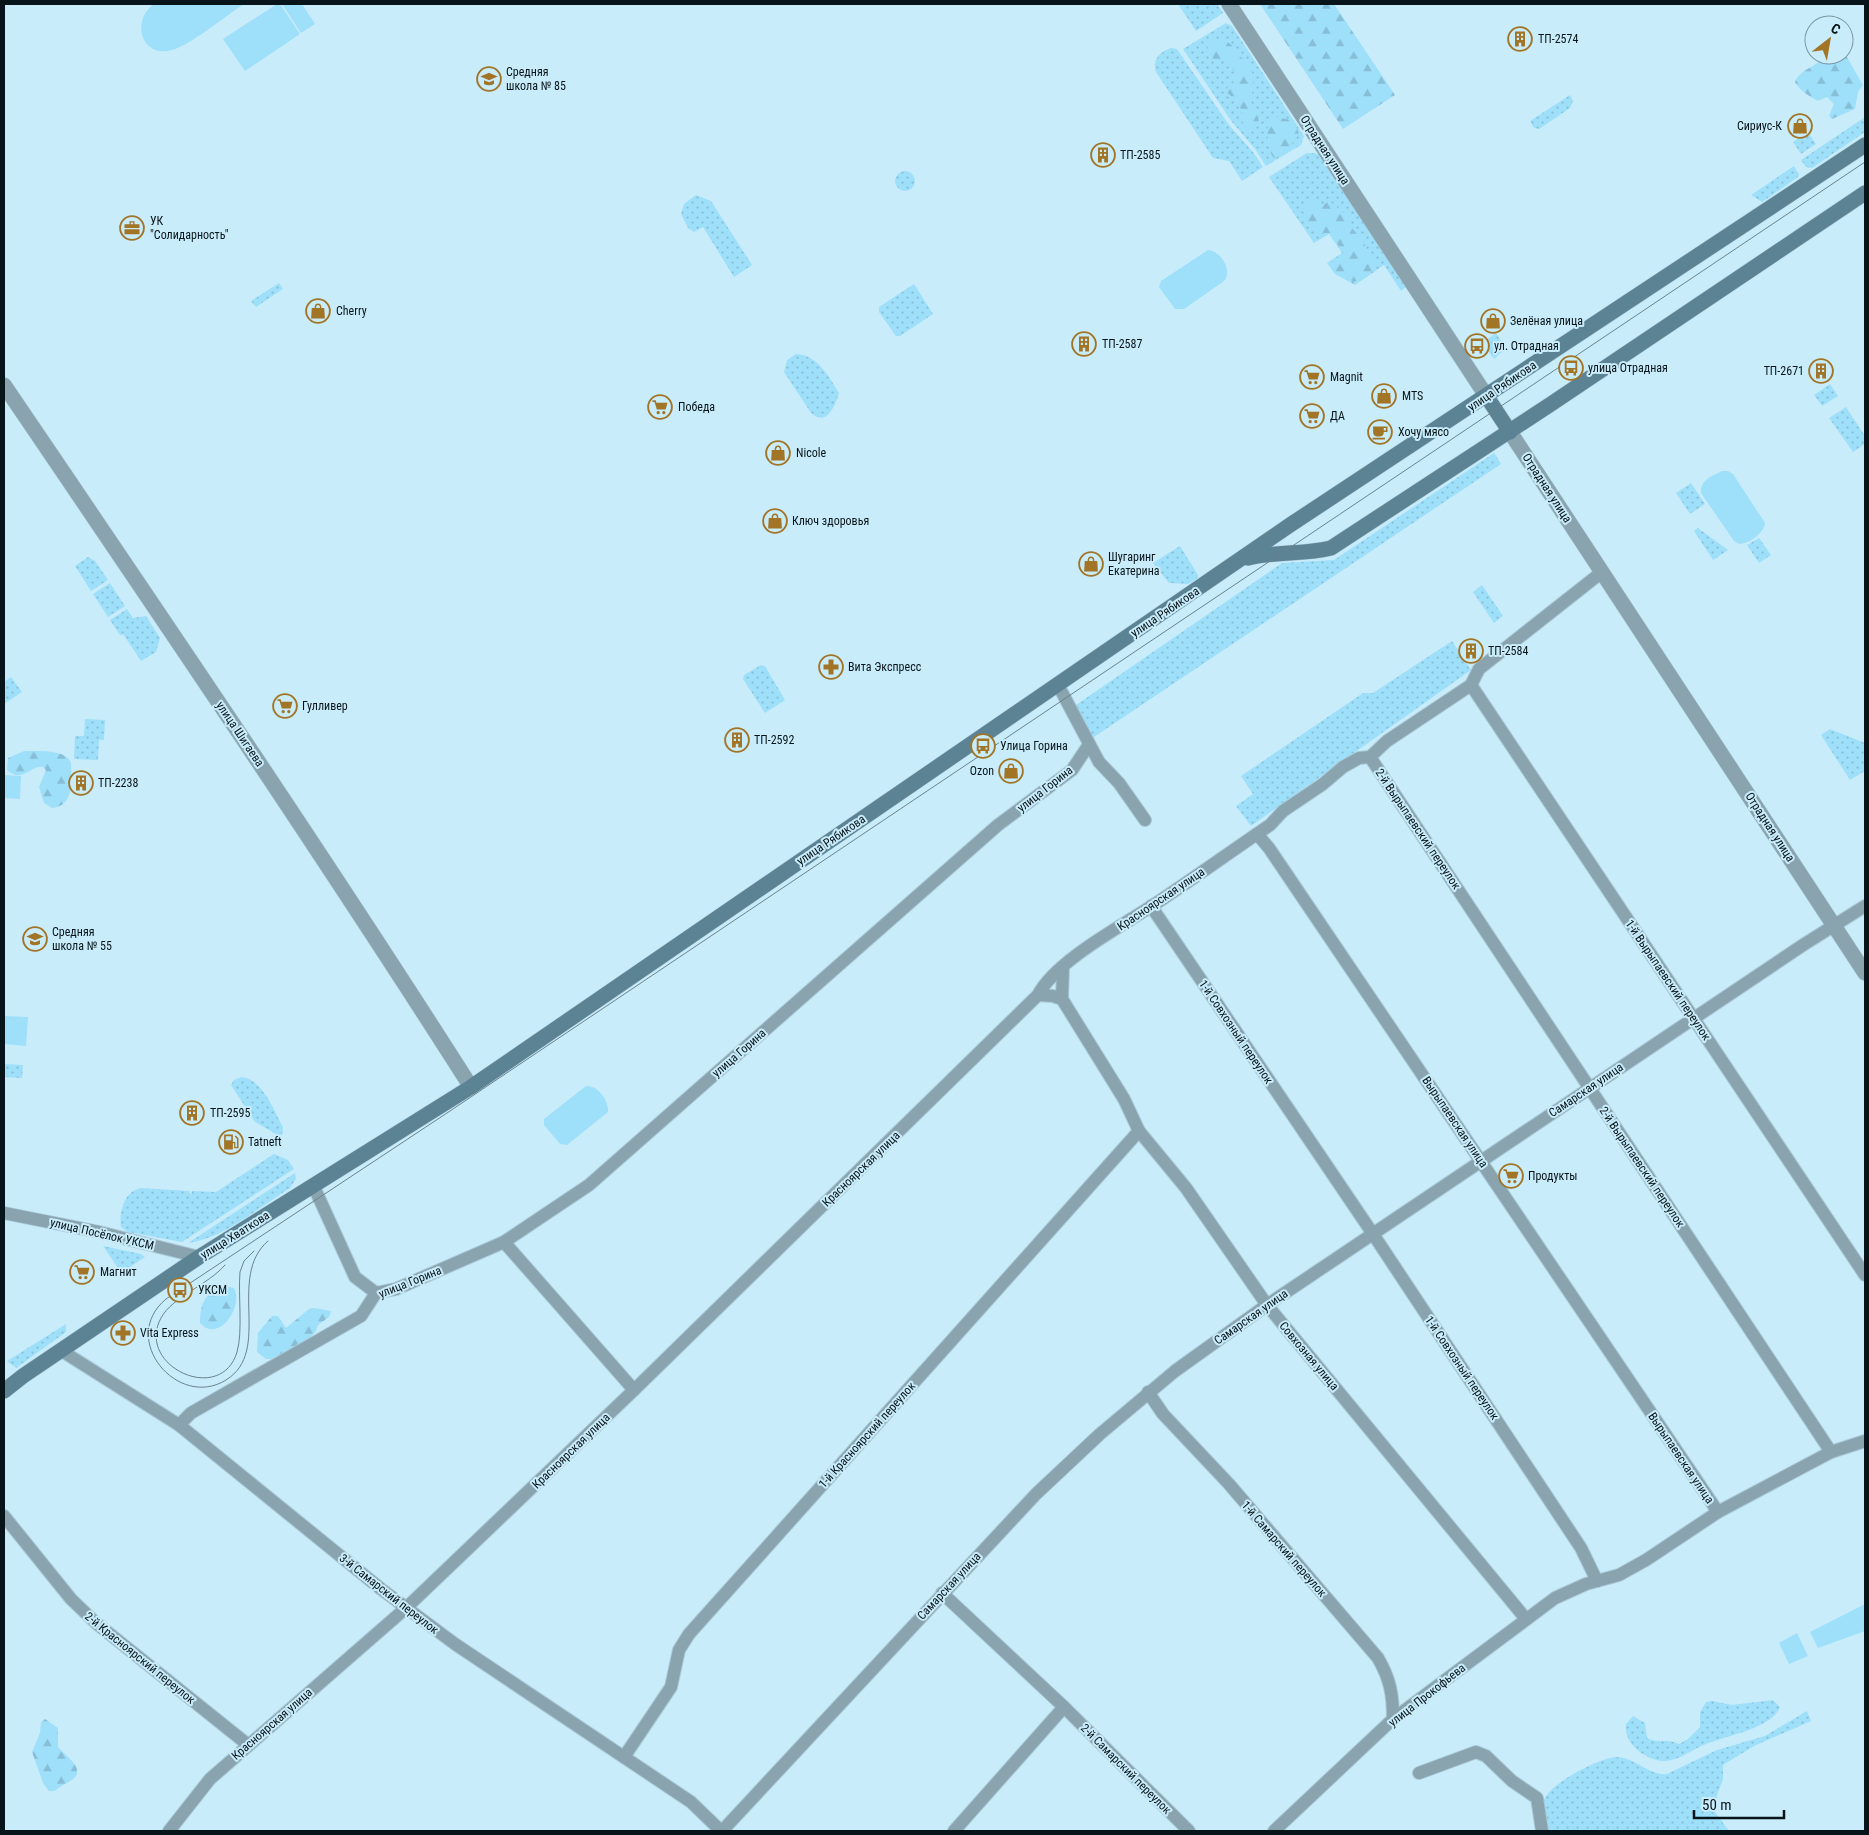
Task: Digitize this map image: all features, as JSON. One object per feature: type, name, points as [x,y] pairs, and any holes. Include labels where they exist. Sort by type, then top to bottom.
[{"type":"main road","name":"улица Рябикова","points":[[471,1087],[1242,560],[1290,525],[1487,397],[1865,145]]},
{"type":"main road","points":[[1242,560],[1266,554],[1316,552],[1330,548],[1510,432],[1865,193]]},
{"type":"main road","name":"Отрадная улица","points":[[1487,397],[1510,432]]},
{"type":"main road","name":"улица Хваткова","points":[[4,1392],[23,1376],[199,1257],[314,1187],[471,1087]]},
{"type":"street","name":"Отрадная улица","points":[[1229,4],[1487,397]]},
{"type":"street","name":"улица Шигаева","points":[[4,385],[176,638],[389,959],[471,1087]]},
{"type":"street","name":"Отрадная улица","points":[[1510,432],[1865,973]]},
{"type":"street","name":"Красноярская улица","points":[[170,1831],[196,1795],[247,1744],[406,1608],[634,1390],[1038,995],[1045,984],[1063,968],[1097,941],[1270,825],[1293,804],[1323,784],[1349,762],[1370,757],[1387,741],[1471,685],[1480,669],[1602,572]]},
{"type":"street","points":[[1058,685],[1088,746],[1099,762],[1134,801],[1146,820]]},
{"type":"street","name":"1-й Вырыпаевский переулок","points":[[1471,685],[1865,1276]]},
{"type":"street","name":"улица Горина","points":[[179,1425],[191,1413],[361,1316],[376,1293],[396,1289],[504,1242],[589,1185],[998,825],[1072,770],[1088,746]]},
{"type":"street","name":"2-й Вырыпаевский переулок","points":[[1370,757],[1830,1452]]},
{"type":"street","name":"Вырыпаевская улица","points":[[1257,834],[1269,848],[1718,1512]]},
{"type":"street","name":"1-й Совхозный переулок","points":[[1151,906],[1373,1234],[1580,1548],[1597,1581]]},
{"type":"street","name":"Самарская улица","points":[[721,1831],[942,1593],[1060,1470],[1148,1392],[1267,1305],[1694,1018],[1865,906]]},
{"type":"street","points":[[1038,995],[1062,999],[1063,968]]},
{"type":"street","name":"Совхозная улица","points":[[1062,999],[1124,1099],[1139,1131],[1186,1188],[1267,1305],[1526,1619]]},
{"type":"street","name":"1-й Красноярский переулок","points":[[624,1757],[671,1687],[679,1650],[688,1634],[1139,1131]]},
{"type":"street","points":[[314,1187],[354,1277],[376,1293]]},
{"type":"street","name":"улица Посёлок УКСМ","points":[[4,1213],[99,1232],[199,1257]]},
{"type":"street","points":[[504,1242],[634,1390]]},
{"type":"street","name":"3-й Самарский переулок","points":[[62,1351],[179,1425],[406,1608],[455,1644],[691,1802],[721,1831]]},
{"type":"street","name":"1-й Самарский переулок","points":[[1148,1392],[1163,1414],[1229,1484],[1378,1658],[1389,1677],[1394,1694],[1393,1719]]},
{"type":"street","points":[[1597,1581],[1618,1575],[1646,1560],[1718,1512],[1830,1452],[1865,1441]]},
{"type":"street","name":"2-й Красноярский переулок","points":[[4,1516],[71,1599],[96,1623],[247,1744]]},
{"type":"street","name":"улица Прокофьева","points":[[1274,1831],[1393,1719],[1555,1598],[1597,1581]]},
{"type":"street","name":"2-й Самарский переулок","points":[[942,1593],[1064,1707],[1189,1831]]},
{"type":"street","points":[[954,1831],[1064,1707]]},
{"type":"street","points":[[1419,1773],[1476,1752],[1486,1756],[1512,1781],[1537,1798],[1542,1831]]},
{"type":"green space","points":[[154,4],[244,4],[188,43],[172,50],[162,51],[153,49],[147,44],[141,28],[142,20]]},
{"type":"green space","points":[[277,4],[280,4],[300,34],[245,71],[223,39]]},
{"type":"green space","points":[[282,4],[302,4],[315,24],[301,33]]},
{"type":"green space","points":[[1178,4],[1217,4],[1223,13],[1196,31]]},
{"type":"green space","points":[[1260,4],[1334,4],[1395,95],[1343,129]]},
{"type":"green space","points":[[1226,23],[1232,26],[1304,136],[1301,145],[1266,166],[1255,149],[1232,122],[1183,49]]},
{"type":"green space","points":[[1215,39],[1229,43],[1251,68],[1253,86],[1251,109],[1257,115],[1259,121],[1250,132],[1244,126],[1239,105],[1227,92],[1228,85],[1237,81],[1231,63],[1210,58],[1207,54],[1208,44]]},
{"type":"green space","points":[[1171,48],[1177,49],[1229,125],[1253,152],[1263,167],[1242,181],[1229,161],[1213,158],[1156,72],[1156,60],[1163,52]]},
{"type":"green space","points":[[1814,65],[1851,65],[1863,85],[1858,92],[1855,109],[1832,119],[1829,116],[1834,104],[1827,97],[1818,101],[1802,90],[1795,82],[1801,74]]},
{"type":"green space","points":[[1570,95],[1573,101],[1570,108],[1539,129],[1534,128],[1530,121]]},
{"type":"green space","points":[[1278,117],[1294,121],[1299,134],[1285,153],[1274,158],[1269,146],[1268,122]]},
{"type":"green space","points":[[1865,117],[1865,132],[1812,168],[1806,167],[1801,160]]},
{"type":"green space","points":[[1808,132],[1816,144],[1801,154],[1793,142]]},
{"type":"green space","points":[[1307,153],[1319,155],[1406,287],[1401,291],[1384,265],[1355,285],[1335,274],[1327,263],[1342,253],[1329,234],[1314,243],[1269,177]]},
{"type":"green space","points":[[1794,166],[1799,174],[1798,177],[1762,202],[1751,195]]},
{"type":"green space","points":[[905,171],[912,174],[915,181],[912,188],[905,191],[898,188],[895,181],[898,174]]},
{"type":"green space","points":[[696,195],[711,201],[752,265],[734,277],[703,227],[694,232],[688,228],[681,214],[684,204]]},
{"type":"green space","points":[[1311,198],[1315,199],[1321,207],[1329,201],[1350,218],[1352,228],[1365,244],[1365,253],[1377,262],[1375,270],[1354,282],[1336,273],[1331,263],[1343,253],[1331,233],[1321,233],[1311,227],[1302,209]]},
{"type":"green space","points":[[1208,250],[1217,254],[1224,262],[1227,272],[1224,281],[1184,309],[1175,309],[1159,287],[1161,281]]},
{"type":"green space","points":[[279,283],[283,289],[256,307],[251,301]]},
{"type":"green space","points":[[914,284],[933,314],[900,336],[896,336],[879,312],[879,307]]},
{"type":"green space","points":[[1496,333],[1506,348],[1494,359],[1482,343]]},
{"type":"green space","points":[[796,354],[811,358],[817,363],[827,374],[839,393],[833,409],[822,418],[811,413],[784,372],[787,360]]},
{"type":"green space","points":[[1830,384],[1838,396],[1822,406],[1814,395]]},
{"type":"green space","points":[[1846,407],[1865,436],[1865,444],[1853,452],[1829,418]]},
{"type":"green space","points":[[1494,453],[1501,464],[1091,739],[1076,705],[1282,563],[1334,560]]},
{"type":"green space","points":[[1722,471],[1728,471],[1733,474],[1765,523],[1759,534],[1743,544],[1734,541],[1701,493],[1702,485]]},
{"type":"green space","points":[[1691,483],[1705,504],[1690,514],[1676,493]]},
{"type":"green space","points":[[1698,528],[1728,550],[1713,560],[1694,531]]},
{"type":"green space","points":[[1759,538],[1771,555],[1759,563],[1747,545]]},
{"type":"green space","points":[[1180,546],[1198,575],[1197,579],[1188,584],[1169,583],[1153,563]]},
{"type":"green space","points":[[88,557],[95,561],[108,580],[91,591],[75,566]]},
{"type":"green space","points":[[110,583],[125,606],[108,617],[93,594]]},
{"type":"green space","points":[[1482,585],[1503,616],[1494,623],[1473,592]]},
{"type":"green space","points":[[127,609],[133,618],[146,616],[160,638],[156,652],[141,661],[123,634],[120,635],[110,620]]},
{"type":"green space","points":[[1452,641],[1471,670],[1251,826],[1236,806],[1253,794],[1241,776],[1363,693],[1373,693]]},
{"type":"green space","points":[[761,665],[765,666],[785,700],[765,713],[743,679],[744,675]]},
{"type":"green space","points":[[11,677],[22,692],[4,704],[4,682]]},
{"type":"green space","points":[[85,719],[105,720],[104,740],[99,740],[98,760],[74,759],[75,736],[84,736]]},
{"type":"green space","points":[[1830,729],[1865,743],[1865,771],[1850,780],[1821,735]]},
{"type":"green space","points":[[24,751],[58,753],[68,758],[71,763],[71,785],[65,803],[52,808],[44,803],[39,787],[46,770],[43,767],[38,767],[22,775],[13,774],[7,770],[8,758]]},
{"type":"green space","points":[[4,775],[21,776],[20,799],[4,798]]},
{"type":"green space","points":[[4,1016],[28,1017],[26,1046],[4,1044]]},
{"type":"green space","points":[[4,1064],[23,1065],[22,1078],[4,1077]]},
{"type":"green space","points":[[242,1077],[256,1084],[267,1097],[283,1127],[282,1135],[278,1135],[255,1122],[231,1085],[234,1080]]},
{"type":"green space","points":[[586,1086],[595,1088],[602,1094],[607,1103],[608,1112],[567,1145],[560,1144],[544,1125],[544,1119]]},
{"type":"green space","points":[[274,1154],[288,1160],[294,1169],[182,1242],[128,1232],[121,1227],[124,1203],[130,1193],[135,1190],[141,1188],[189,1191],[191,1195],[192,1191],[216,1192]]},
{"type":"green space","points":[[295,1173],[296,1179],[290,1188],[254,1212],[228,1229],[188,1243]]},
{"type":"green space","points":[[103,1246],[141,1254],[145,1257],[124,1271],[120,1271]]},
{"type":"green space","points":[[225,1286],[234,1288],[236,1296],[232,1313],[221,1326],[214,1329],[207,1328],[200,1323],[201,1310],[205,1299],[213,1291]]},
{"type":"green space","points":[[315,1308],[331,1311],[329,1317],[318,1325],[316,1331],[308,1340],[271,1359],[266,1359],[257,1352],[258,1333],[272,1316],[278,1316],[286,1328],[309,1309]]},
{"type":"green space","points":[[66,1324],[66,1332],[16,1368],[7,1361]]},
{"type":"green space","points":[[1865,1604],[1865,1631],[1818,1648],[1810,1632]]},
{"type":"green space","points":[[1797,1633],[1808,1656],[1789,1664],[1779,1643]]},
{"type":"green space","points":[[1773,1700],[1780,1707],[1776,1714],[1768,1721],[1759,1726],[1706,1744],[1668,1761],[1656,1760],[1643,1754],[1632,1744],[1626,1731],[1626,1724],[1633,1716],[1645,1723],[1647,1738],[1679,1744],[1688,1739],[1700,1727],[1700,1712],[1706,1702],[1712,1701],[1732,1705]]},
{"type":"green space","points":[[1807,1711],[1811,1721],[1754,1746],[1723,1765],[1723,1779],[1717,1795],[1715,1812],[1729,1831],[1545,1831],[1543,1816],[1544,1800],[1564,1780],[1587,1767],[1608,1758],[1616,1757],[1629,1760],[1660,1774],[1667,1774],[1717,1750],[1765,1736]]},
{"type":"green space","points":[[45,1719],[58,1728],[58,1747],[73,1762],[77,1771],[76,1776],[71,1780],[57,1790],[51,1791],[43,1783],[32,1752],[40,1733],[41,1722]]},
{"type":"tram line","points":[[268,1241],[256,1256],[250,1274],[249,1333],[246,1351],[240,1367],[226,1380],[208,1387],[190,1386],[173,1378],[160,1366],[151,1350],[148,1333],[153,1315],[166,1299],[450,1111],[1865,162]]},
{"type":"tram line","points":[[225,1265],[166,1311],[161,1318],[156,1335],[160,1351],[169,1364],[183,1373],[199,1378],[215,1376],[228,1368],[237,1352],[240,1324],[240,1272],[244,1261],[254,1251]]},
{"type":"place","name":"ТП-2574","points":[[1520,39]]},
{"type":"place","name":"Средняя школа № 85","points":[[489,79]]},
{"type":"place","name":"Сириус-К","points":[[1800,126]]},
{"type":"place","name":"ТП-2585","points":[[1103,155]]},
{"type":"place","name":"УК \"Солидарность\"","points":[[132,228]]},
{"type":"place","name":"Cherry","points":[[318,311]]},
{"type":"place","name":"Зелёная улица","points":[[1493,321]]},
{"type":"place","name":"ТП-2587","points":[[1084,344]]},
{"type":"place","name":"ул. Отрадная","points":[[1477,346]]},
{"type":"place","name":"улица Отрадная","points":[[1571,368]]},
{"type":"place","name":"ТП-2671","points":[[1821,371]]},
{"type":"place","name":"Magnit","points":[[1312,377]]},
{"type":"place","name":"MTS","points":[[1384,396]]},
{"type":"place","name":"Победа","points":[[660,407]]},
{"type":"place","name":"ДА","points":[[1312,416]]},
{"type":"place","name":"Хочу мясо","points":[[1380,432]]},
{"type":"place","name":"Nicole","points":[[778,453]]},
{"type":"place","name":"Ключ здоровья","points":[[775,521]]},
{"type":"place","name":"Шугаринг Екатерина","points":[[1091,564]]},
{"type":"place","name":"ТП-2584","points":[[1471,651]]},
{"type":"place","name":"Вита Экспресс","points":[[831,667]]},
{"type":"place","name":"Гулливер","points":[[285,706]]},
{"type":"place","name":"ТП-2592","points":[[737,740]]},
{"type":"place","name":"Улица Горина","points":[[983,746]]},
{"type":"place","name":"Ozon","points":[[1011,771]]},
{"type":"place","name":"ТП-2238","points":[[81,783]]},
{"type":"place","name":"Средняя школа № 55","points":[[35,939]]},
{"type":"place","name":"ТП-2595","points":[[192,1113]]},
{"type":"place","name":"Tatneft","points":[[231,1142]]},
{"type":"place","name":"Продукты","points":[[1511,1176]]},
{"type":"place","name":"Магнит","points":[[82,1272]]},
{"type":"place","name":"УКСМ","points":[[180,1290]]},
{"type":"place","name":"Vita Express","points":[[123,1333]]}]
